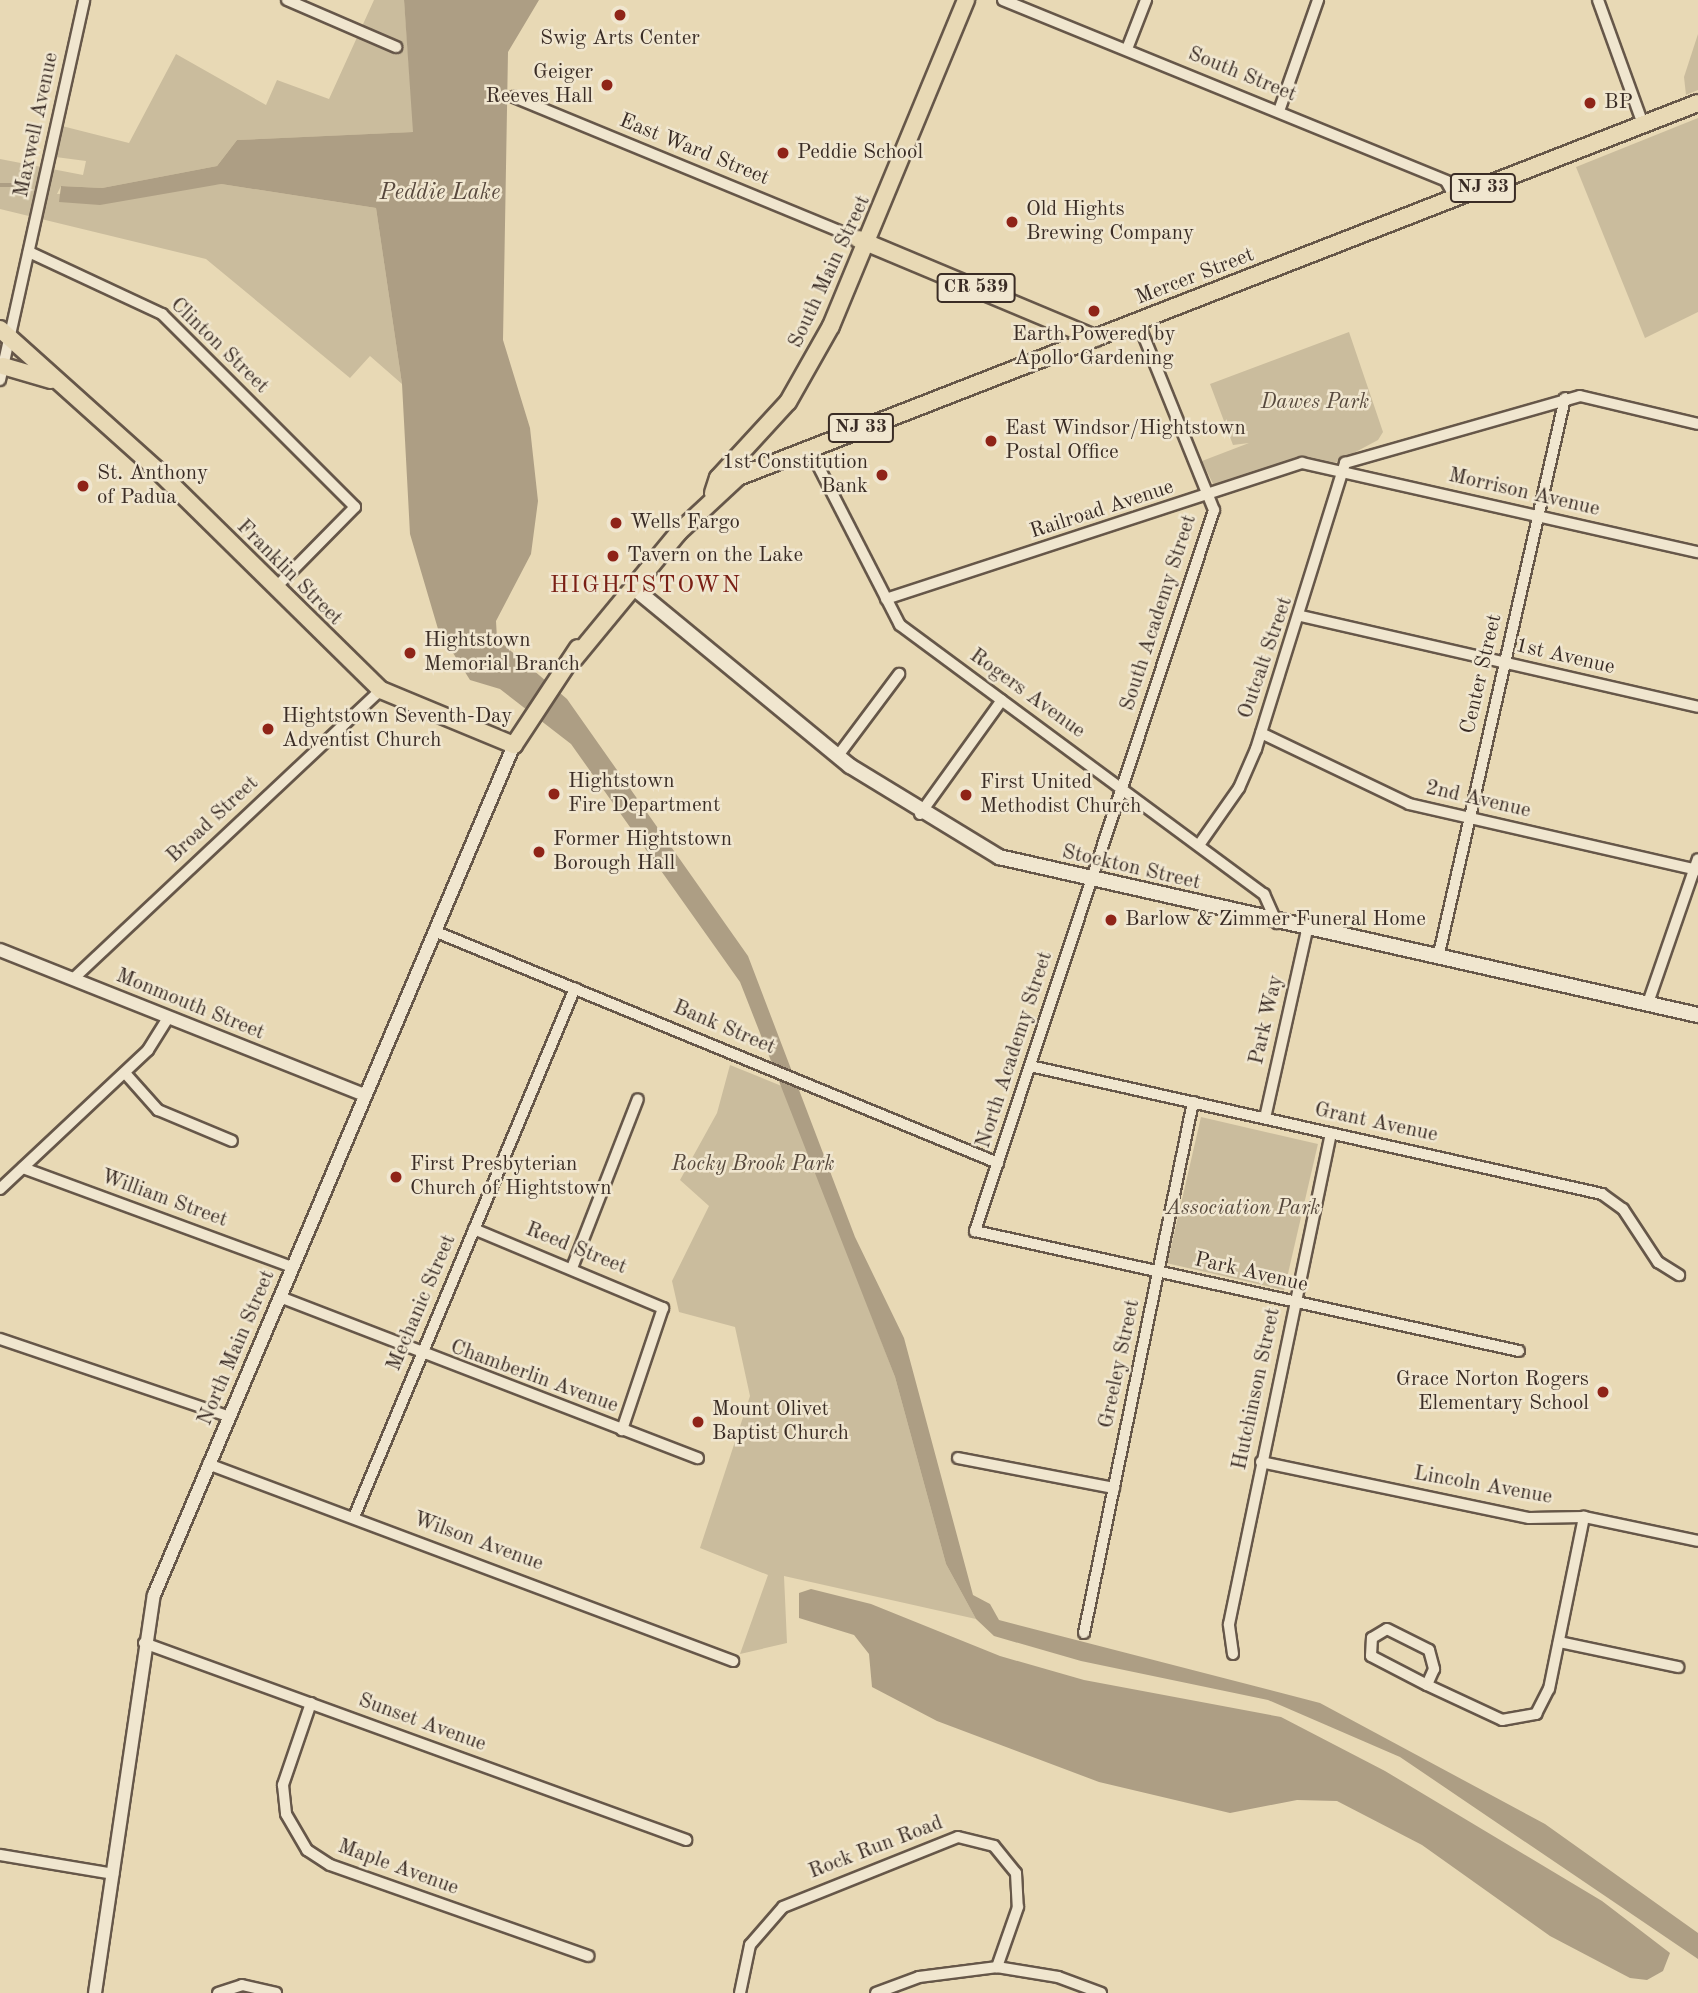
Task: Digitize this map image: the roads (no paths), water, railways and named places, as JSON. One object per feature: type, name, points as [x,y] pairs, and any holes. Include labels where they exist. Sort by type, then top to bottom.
[{"type":"main road","name":"South Main Street","points":[[711,498],[718,478],[741,452],[768,429],[802,380],[966,0]]},
{"type":"main road","name":"Mercer Street","points":[[711,498],[738,477],[809,448],[1698,103]]},
{"type":"main road","name":"CR 539","points":[[863,241],[1095,338]]},
{"type":"main road","name":"Franklin Street","points":[[5,333],[64,386],[381,690],[514,746]]},
{"type":"main road","points":[[2,373],[64,386]]},
{"type":"main road","name":"NJ 33","points":[[514,746],[531,717],[575,658],[711,498]]},
{"type":"main road","name":"Stockton Street","points":[[634,588],[837,757],[920,815],[999,857],[1091,882],[1698,1015]]},
{"type":"main road","points":[[492,739],[531,717]]},
{"type":"street","name":"Maxwell Avenue","points":[[2,373],[5,333],[29,252],[84,0]]},
{"type":"street","points":[[287,0],[396,47]]},
{"type":"street","name":"South Street","points":[[1003,0],[1447,181],[1456,199]]},
{"type":"street","points":[[1127,49],[1146,0]]},
{"type":"street","points":[[1279,111],[1318,0]]},
{"type":"street","points":[[1598,0],[1643,124]]},
{"type":"street","name":"East Ward Street","points":[[514,97],[863,241]]},
{"type":"street","name":"Clinton Street","points":[[29,252],[162,314],[355,507],[275,588]]},
{"type":"street","name":"South Academy Street","points":[[1091,882],[1214,510],[1212,493],[1138,322]]},
{"type":"street","points":[[1341,471],[1358,454],[1565,398],[1698,424]]},
{"type":"street","name":"Center Street","points":[[1438,958],[1565,398]]},
{"type":"street","name":"Rogers Avenue","points":[[809,448],[900,625],[1264,894],[1278,923]]},
{"type":"street","name":"Railroad Avenue","points":[[887,599],[1292,465],[1341,471]]},
{"type":"street","name":"Morrison Avenue","points":[[1341,471],[1698,552]]},
{"type":"street","name":"Outcalt Street","points":[[1199,845],[1239,788],[1261,733],[1301,616],[1341,471]]},
{"type":"street","name":"1st Avenue","points":[[1301,616],[1698,707]]},
{"type":"street","points":[[837,757],[900,674]]},
{"type":"street","name":"Broad Street","points":[[73,979],[381,690]]},
{"type":"street","points":[[920,815],[1002,700]]},
{"type":"street","name":"2nd Avenue","points":[[1261,733],[1390,797],[1469,818],[1697,866]]},
{"type":"street","name":"North Main Street","points":[[95,1993],[144,1643],[158,1583],[514,746]]},
{"type":"street","points":[[1648,1003],[1697,866]]},
{"type":"street","name":"North Academy Street","points":[[975,1231],[1091,882]]},
{"type":"street","name":"Park Way","points":[[1265,1118],[1307,929]]},
{"type":"street","name":"Bank Street","points":[[434,931],[998,1163]]},
{"type":"street","name":"Monmouth Street","points":[[0,950],[365,1095]]},
{"type":"street","name":"Mechanic Street","points":[[354,1517],[575,988]]},
{"type":"street","points":[[0,1189],[125,1073],[168,1018]]},
{"type":"street","name":"Grant Avenue","points":[[1030,1066],[1602,1194],[1623,1209],[1658,1262],[1679,1275]]},
{"type":"street","points":[[125,1073],[158,1110],[232,1141]]},
{"type":"street","points":[[572,1268],[638,1099]]},
{"type":"street","name":"Greeley Street","points":[[1084,1633],[1193,1102]]},
{"type":"street","name":"Hutchinson Street","points":[[1233,1654],[1230,1624],[1261,1462],[1331,1133]]},
{"type":"street","name":"William Street","points":[[23,1168],[292,1267]]},
{"type":"street","name":"Reed Street","points":[[474,1229],[663,1308],[622,1430]]},
{"type":"street","name":"Park Avenue","points":[[975,1231],[1519,1351]]},
{"type":"street","name":"Chamberlin Avenue","points":[[280,1297],[421,1355],[698,1458]]},
{"type":"street","points":[[0,1339],[228,1416]]},
{"type":"street","points":[[958,1458],[1114,1488]]},
{"type":"street","name":"Lincoln Avenue","points":[[1261,1462],[1529,1518],[1584,1517],[1698,1542]]},
{"type":"street","name":"Wilson Avenue","points":[[208,1464],[733,1661]]},
{"type":"street","points":[[1427,1685],[1434,1669],[1429,1650],[1387,1629],[1374,1633],[1369,1650],[1375,1660],[1427,1685],[1502,1720],[1528,1719],[1546,1700],[1584,1517]]},
{"type":"street","points":[[1559,1642],[1678,1667]]},
{"type":"street","name":"Sunset Avenue","points":[[144,1643],[686,1840]]},
{"type":"street","name":"Maple Avenue","points":[[311,1703],[283,1785],[286,1814],[307,1850],[330,1865],[588,1956]]},
{"type":"street","name":"Rock Run Road","points":[[740,1993],[750,1945],[783,1907],[958,1837],[994,1846],[1016,1873],[1018,1907],[997,1967]]},
{"type":"street","points":[[0,1855],[113,1874]]},
{"type":"street","points":[[876,1993],[919,1977],[997,1967],[1058,1977],[1101,1993]]},
{"type":"street","points":[[218,1993],[242,1985],[276,1993]]},
{"type":"water","name":"Peddie Lake","points":[[404,0],[539,0],[508,52],[503,340],[530,428],[538,501],[531,554],[496,621],[497,639],[567,699],[748,956],[855,1237],[904,1338],[973,1595],[990,1604],[999,1620],[1320,1703],[1545,1824],[1698,1933],[1698,1959],[1400,1757],[1268,1700],[1081,1661],[994,1636],[976,1619],[946,1564],[895,1377],[740,982],[571,744],[500,689],[470,680],[438,629],[410,534],[402,384],[376,208],[221,184],[100,205],[59,202],[61,186],[102,188],[217,166],[237,140],[413,132]]},
{"type":"water","points":[[811,1589],[871,1604],[1000,1656],[1084,1680],[1281,1717],[1385,1771],[1602,1901],[1670,1953],[1663,1971],[1647,1980],[1630,1978],[1550,1936],[1422,1845],[1337,1801],[1297,1800],[1230,1813],[1099,1782],[937,1721],[872,1687],[869,1654],[854,1635],[799,1618],[799,1593]]},
{"type":"waterway","points":[[0,185],[26,185]]},
{"type":"place","name":"Swig Arts Center","points":[[620,15]]},
{"type":"place","name":"Geiger Reeves Hall","points":[[607,85]]},
{"type":"place","name":"BP","points":[[1590,103]]},
{"type":"place","name":"Peddie School","points":[[783,153]]},
{"type":"place","name":"Old Hights Brewing Company","points":[[1012,222]]},
{"type":"place","name":"Earth Powered by Apollo Gardening","points":[[1094,311]]},
{"type":"place","name":"East Windsor/Hightstown Postal Office","points":[[991,441]]},
{"type":"place","name":"1st Constitution Bank","points":[[882,475]]},
{"type":"place","name":"St. Anthony of Padua","points":[[83,486]]},
{"type":"place","name":"Wells Fargo","points":[[616,523]]},
{"type":"place","name":"Tavern on the Lake","points":[[613,556]]},
{"type":"place","name":"Hightstown Memorial Branch","points":[[410,653]]},
{"type":"place","name":"Hightstown Seventh-Day Adventist Church","points":[[268,729]]},
{"type":"place","name":"Hightstown Fire Department","points":[[554,794]]},
{"type":"place","name":"First United Methodist Church","points":[[966,795]]},
{"type":"place","name":"Former Hightstown Borough Hall","points":[[539,852]]},
{"type":"place","name":"Barlow & Zimmer Funeral Home","points":[[1111,920]]},
{"type":"place","name":"First Presbyterian Church of Hightstown","points":[[396,1177]]},
{"type":"place","name":"Grace Norton Rogers Elementary School","points":[[1603,1392]]},
{"type":"place","name":"Mount Olivet Baptist Church","points":[[698,1422]]},
{"type":"district","name":"HIGHTSTOWN","points":[[646,587]]},
{"type":"park label","name":"Dawes Park","points":[[1315,403]]},
{"type":"park label","name":"Rocky Brook Park","points":[[753,1165]]},
{"type":"park label","name":"Association Park","points":[[1243,1209]]}]
